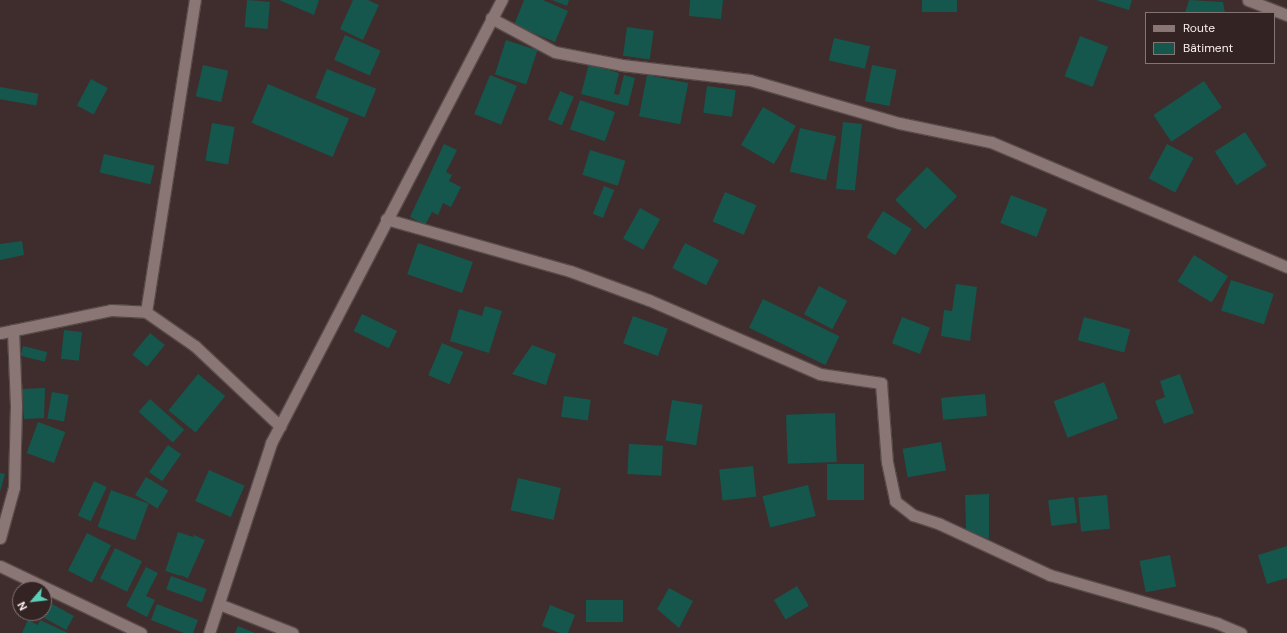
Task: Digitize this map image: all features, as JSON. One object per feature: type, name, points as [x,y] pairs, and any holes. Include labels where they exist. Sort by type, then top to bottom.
[{"type":"street","points":[[146,312],[195,0]]},
{"type":"street","points":[[209,633],[271,443],[386,219],[491,18],[502,0]]},
{"type":"street","points":[[1248,0],[1287,15]]},
{"type":"street","points":[[491,18],[555,52],[622,66],[750,80],[899,123],[991,142],[1287,267]]},
{"type":"street","points":[[386,219],[570,270],[649,300],[820,374],[881,383],[888,462],[895,501],[913,515],[940,524],[1050,575],[1217,623],[1241,633]]},
{"type":"street","points":[[0,333],[111,310],[146,312],[195,346],[280,426]]},
{"type":"street","points":[[0,538],[14,487],[13,330]]},
{"type":"street","points":[[0,566],[141,633]]},
{"type":"street","points":[[219,604],[293,633]]},
{"type":"building","points":[[247,0],[270,2],[268,29],[245,27]]},
{"type":"building","points":[[279,0],[319,0],[314,15]]},
{"type":"building","points":[[353,0],[368,0],[379,5],[363,40],[340,29]]},
{"type":"building","points":[[524,0],[543,0],[568,11],[555,42],[514,25]]},
{"type":"building","points":[[552,0],[569,0],[567,6]]},
{"type":"building","points":[[690,0],[723,0],[721,19],[689,16]]},
{"type":"building","points":[[922,0],[957,0],[957,12],[922,12]]},
{"type":"building","points":[[1096,0],[1132,0],[1129,10]]},
{"type":"building","points":[[1189,0],[1223,2],[1225,12],[1185,12]]},
{"type":"building","points":[[627,27],[654,31],[650,59],[623,56]]},
{"type":"building","points":[[345,35],[381,51],[370,76],[334,60]]},
{"type":"building","points":[[1080,36],[1108,47],[1093,87],[1065,76]]},
{"type":"building","points":[[834,38],[870,46],[865,69],[829,60]]},
{"type":"building","points":[[506,40],[537,50],[526,84],[495,74]]},
{"type":"building","points":[[589,64],[619,73],[614,94],[619,95],[624,75],[635,78],[628,106],[581,94]]},
{"type":"building","points":[[203,65],[228,71],[221,102],[196,96]]},
{"type":"building","points":[[872,65],[897,70],[889,106],[865,101]]},
{"type":"building","points":[[327,69],[376,89],[365,118],[315,98]]},
{"type":"building","points":[[490,75],[517,86],[501,125],[474,114]]},
{"type":"building","points":[[647,75],[688,83],[680,124],[639,116]]},
{"type":"building","points":[[91,79],[108,88],[94,114],[77,105]]},
{"type":"building","points":[[1204,81],[1222,108],[1171,142],[1153,115]]},
{"type":"building","points":[[268,84],[349,118],[333,157],[252,123]]},
{"type":"building","points":[[707,86],[736,90],[732,117],[703,113]]},
{"type":"building","points":[[0,87],[38,94],[36,106],[0,99]]},
{"type":"building","points":[[560,91],[574,97],[562,125],[548,120]]},
{"type":"building","points":[[580,100],[615,112],[605,141],[570,129]]},
{"type":"building","points":[[763,107],[796,126],[774,164],[741,145]]},
{"type":"building","points":[[843,122],[862,124],[855,191],[836,189]]},
{"type":"building","points":[[212,123],[235,127],[228,164],[205,160]]},
{"type":"building","points":[[800,128],[836,136],[826,180],[790,172]]},
{"type":"building","points":[[1245,132],[1267,166],[1237,185],[1215,152]]},
{"type":"building","points":[[444,144],[457,150],[446,172],[452,175],[449,181],[461,187],[451,207],[443,203],[438,215],[432,212],[425,225],[410,217]]},
{"type":"building","points":[[1167,144],[1193,158],[1175,193],[1149,178]]},
{"type":"building","points":[[590,150],[625,161],[618,186],[582,175]]},
{"type":"building","points":[[104,154],[155,166],[150,184],[100,173]]},
{"type":"building","points":[[927,167],[957,196],[925,229],[895,200]]},
{"type":"building","points":[[604,186],[614,190],[603,218],[593,214]]},
{"type":"building","points":[[725,192],[756,205],[744,235],[712,221]]},
{"type":"building","points":[[1011,195],[1047,209],[1037,237],[1000,223]]},
{"type":"building","points":[[640,208],[660,219],[643,250],[623,239]]},
{"type":"building","points":[[883,211],[912,229],[895,255],[867,237]]},
{"type":"building","points":[[22,241],[24,255],[0,260],[0,244]]},
{"type":"building","points":[[418,243],[473,262],[462,293],[407,274]]},
{"type":"building","points":[[685,243],[719,260],[706,285],[672,268]]},
{"type":"building","points":[[1194,255],[1228,276],[1211,302],[1178,281]]},
{"type":"building","points":[[1231,280],[1274,294],[1264,324],[1221,310]]},
{"type":"building","points":[[956,284],[977,287],[970,341],[941,336],[944,310],[952,311]]},
{"type":"building","points":[[819,286],[847,301],[832,329],[804,314]]},
{"type":"building","points":[[763,299],[839,336],[825,365],[749,328]]},
{"type":"building","points":[[485,306],[502,311],[489,353],[450,341],[459,309],[482,316]]},
{"type":"building","points":[[362,314],[397,331],[389,348],[354,331]]},
{"type":"building","points":[[633,316],[668,329],[658,356],[623,343]]},
{"type":"building","points":[[902,317],[930,328],[920,354],[892,343]]},
{"type":"building","points":[[1084,317],[1130,329],[1124,353],[1078,340]]},
{"type":"building","points":[[64,330],[82,332],[79,361],[61,359]]},
{"type":"building","points":[[150,333],[165,345],[147,367],[132,355]]},
{"type":"building","points":[[442,343],[463,352],[449,384],[428,375]]},
{"type":"building","points":[[532,345],[556,354],[546,385],[512,374]]},
{"type":"building","points":[[23,346],[47,352],[45,362],[21,356]]},
{"type":"building","points":[[198,374],[225,396],[196,433],[168,411]]},
{"type":"building","points":[[1180,374],[1194,413],[1164,424],[1155,401],[1165,397],[1160,381]]},
{"type":"building","points":[[1104,382],[1118,418],[1068,438],[1054,401]]},
{"type":"building","points":[[45,388],[44,418],[24,419],[21,389]]},
{"type":"building","points":[[52,392],[69,395],[64,422],[47,419]]},
{"type":"building","points":[[985,394],[987,416],[943,420],[941,398]]},
{"type":"building","points":[[564,396],[591,400],[588,421],[561,417]]},
{"type":"building","points":[[150,399],[184,430],[173,442],[139,412]]},
{"type":"building","points":[[672,400],[703,405],[696,445],[666,440]]},
{"type":"building","points":[[835,413],[837,462],[788,464],[786,415]]},
{"type":"building","points":[[38,422],[65,432],[54,463],[27,453]]},
{"type":"building","points":[[941,442],[946,471],[908,477],[903,449]]},
{"type":"building","points":[[629,444],[663,446],[661,476],[627,474]]},
{"type":"building","points":[[168,445],[181,454],[162,481],[149,472]]},
{"type":"building","points":[[827,464],[864,464],[864,500],[827,500]]},
{"type":"building","points":[[753,466],[756,497],[722,500],[719,470]]},
{"type":"building","points":[[209,470],[245,486],[231,517],[195,501]]},
{"type":"building","points":[[0,473],[5,474],[0,492]]},
{"type":"building","points":[[146,477],[168,490],[157,508],[135,495]]},
{"type":"building","points":[[518,478],[561,488],[553,520],[511,510]]},
{"type":"building","points":[[94,481],[107,487],[91,521],[78,515]]},
{"type":"building","points":[[808,485],[816,516],[770,527],[762,496]]},
{"type":"building","points":[[111,490],[149,504],[135,540],[98,527]]},
{"type":"building","points":[[989,494],[989,539],[966,530],[965,495]]},
{"type":"building","points":[[1107,495],[1110,529],[1081,531],[1078,498]]},
{"type":"building","points":[[1074,497],[1077,523],[1051,526],[1048,500]]},
{"type":"building","points":[[178,532],[193,537],[181,576],[165,571]]},
{"type":"building","points":[[87,533],[111,545],[92,583],[68,570]]},
{"type":"building","points":[[194,535],[205,540],[188,578],[177,573]]},
{"type":"building","points":[[1287,546],[1287,578],[1267,584],[1258,555]]},
{"type":"building","points":[[115,548],[142,561],[127,592],[100,579]]},
{"type":"building","points":[[1170,555],[1176,586],[1146,592],[1140,561]]},
{"type":"building","points":[[146,567],[158,573],[146,596],[155,600],[147,617],[126,606]]},
{"type":"building","points":[[171,576],[207,589],[202,602],[166,589]]},
{"type":"building","points":[[797,586],[809,606],[786,620],[774,600]]},
{"type":"building","points":[[669,588],[693,601],[679,628],[657,609]]},
{"type":"building","points":[[586,600],[623,600],[623,622],[586,622]]},
{"type":"building","points":[[52,604],[74,616],[66,630],[50,621],[52,621]]},
{"type":"building","points":[[157,604],[198,620],[193,633],[184,633],[151,620]]},
{"type":"building","points":[[550,605],[575,615],[568,633],[560,633],[542,626]]},
{"type":"building","points":[[28,621],[38,625],[40,621],[42,621],[68,633],[22,633]]},
{"type":"building","points":[[238,626],[255,633],[235,633]]}]
